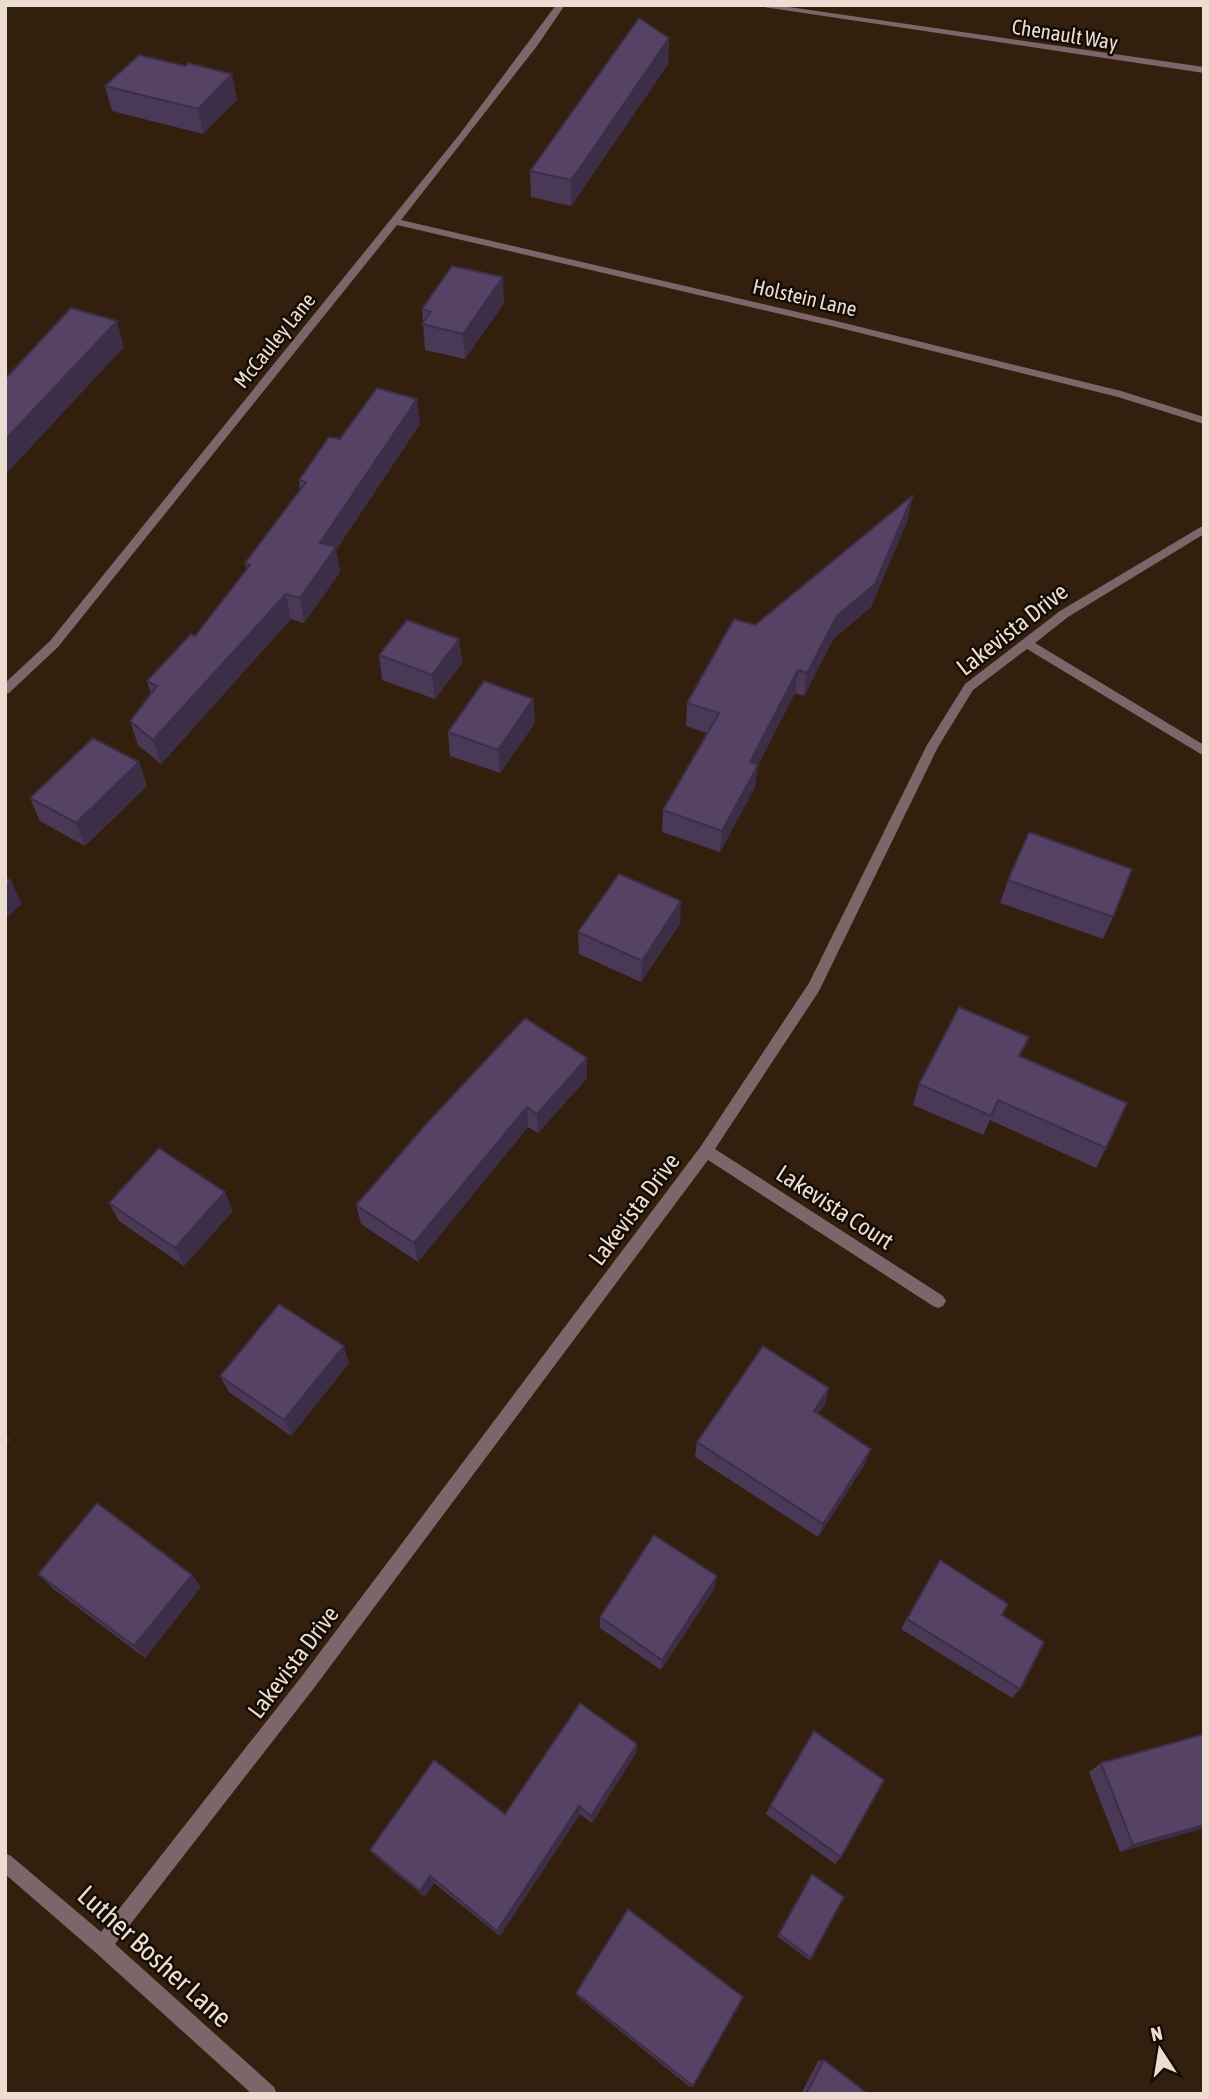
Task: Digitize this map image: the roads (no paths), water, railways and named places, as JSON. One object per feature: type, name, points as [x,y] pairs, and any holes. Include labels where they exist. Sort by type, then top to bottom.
[{"type":"street","name":"McCauley Lane","points":[[5,690],[54,644],[394,221],[534,44],[561,5]]},
{"type":"street","name":"Chenault Way","points":[[755,5],[1132,62],[1204,70]]},
{"type":"street","name":"Holstein Lane","points":[[394,221],[836,324],[1121,394],[1204,421]]},
{"type":"street","name":"Lakevista Drive","points":[[102,1945],[316,1671],[706,1151],[814,987],[940,733],[969,687],[1064,614],[1204,529]]},
{"type":"street","points":[[1025,642],[1204,751]]},
{"type":"street","name":"Lakevista Court","points":[[706,1151],[938,1301]]},
{"type":"street","name":"Luther Bosher Lane","points":[[5,1862],[102,1945],[267,2094]]}]
